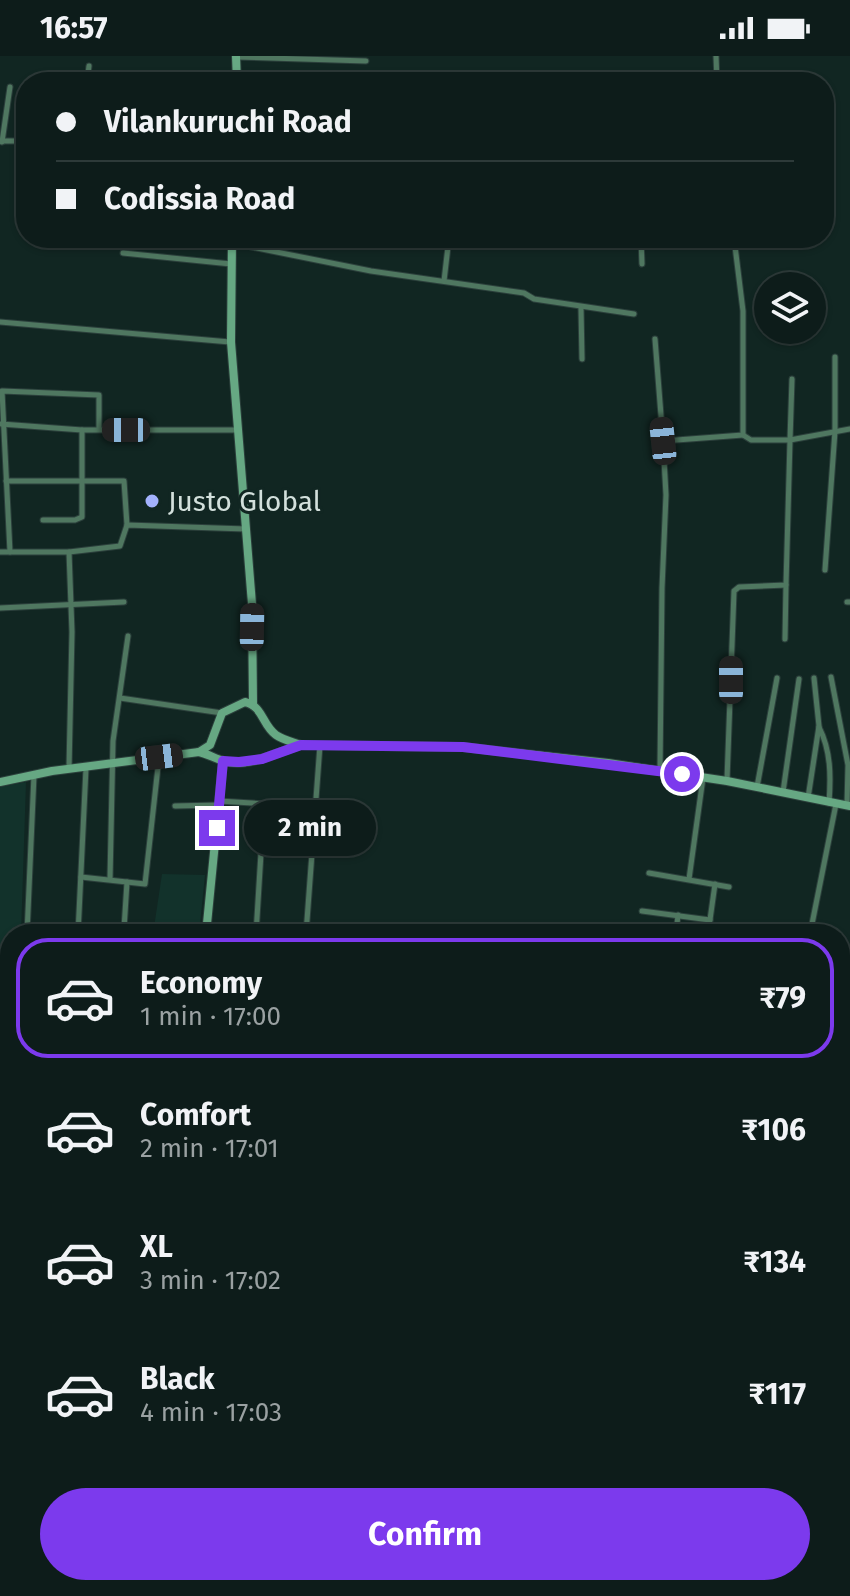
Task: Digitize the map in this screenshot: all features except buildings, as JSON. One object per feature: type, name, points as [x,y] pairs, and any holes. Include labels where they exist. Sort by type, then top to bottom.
[{"type":"main road","points":[[232,248],[231,342],[252,604],[253,704],[278,737],[301,745],[463,747],[703,777],[848,806]]},
{"type":"main road","points":[[0,782],[69,769],[199,752],[210,745],[222,713],[245,702],[253,704]]},
{"type":"main road","points":[[199,752],[223,761],[239,762],[262,759],[301,745]]},
{"type":"main road","points":[[207,924],[223,761]]},
{"type":"street","points":[[236,56],[366,61]]},
{"type":"street","points":[[88,72],[89,66]]},
{"type":"street","points":[[1,142],[10,87]]},
{"type":"street","points":[[268,248],[371,271],[524,293],[534,299],[581,308],[634,314]]},
{"type":"street","points":[[444,281],[448,248]]},
{"type":"street","points":[[641,248],[642,264]]},
{"type":"street","points":[[735,248],[743,311],[743,435]]},
{"type":"street","points":[[123,253],[231,264]]},
{"type":"street","points":[[581,308],[582,359]]},
{"type":"street","points":[[0,322],[231,342]]},
{"type":"street","points":[[655,339],[666,495],[660,771]]},
{"type":"street","points":[[825,570],[835,431],[835,357]]},
{"type":"street","points":[[785,639],[792,379]]},
{"type":"street","points":[[10,552],[2,391],[99,395],[99,429]]},
{"type":"street","points":[[2,424],[82,430],[237,430]]},
{"type":"street","points":[[663,441],[743,435],[751,440],[790,440],[850,429]]},
{"type":"street","points":[[43,520],[75,520],[82,517],[82,430]]},
{"type":"street","points":[[0,552],[69,552],[120,546],[127,525],[124,481],[6,481]]},
{"type":"street","points":[[127,525],[247,529]]},
{"type":"street","points":[[69,552],[69,769]]},
{"type":"street","points":[[727,781],[734,591],[739,587],[786,585]]},
{"type":"street","points":[[0,608],[124,602]]},
{"type":"street","points":[[110,879],[112,765],[128,636]]},
{"type":"street","points":[[831,677],[848,765],[848,806]]},
{"type":"street","points":[[757,788],[777,678]]},
{"type":"street","points":[[807,799],[819,726],[814,678]]},
{"type":"street","points":[[782,793],[799,679]]},
{"type":"street","points":[[120,697],[222,713]]},
{"type":"street","points":[[812,924],[832,804],[831,772],[819,726]]},
{"type":"street","points":[[307,924],[320,745]]},
{"type":"street","points":[[81,877],[145,884],[147,881],[159,757]]},
{"type":"street","points":[[79,924],[87,767]]},
{"type":"street","points":[[27,924],[34,775]]},
{"type":"street","points":[[689,879],[703,777]]},
{"type":"street","points":[[175,806],[219,803],[315,807]]},
{"type":"street","points":[[257,924],[264,804]]},
{"type":"street","points":[[649,873],[729,887]]},
{"type":"street","points":[[124,924],[127,882]]},
{"type":"street","points":[[709,924],[715,884]]},
{"type":"street","points":[[642,911],[710,920]]},
{"type":"street","points":[[677,924],[678,915]]},
{"type":"shaded area","points":[[26,782],[21,924],[0,924],[0,787]]},
{"type":"shaded area","points":[[162,874],[205,875],[200,924],[154,924]]},
{"type":"place","name":"Justo Global","points":[[152,501]]},
{"type":"route","points":[[217,828],[223,761],[262,759],[301,745],[463,747],[682,774]]}]
